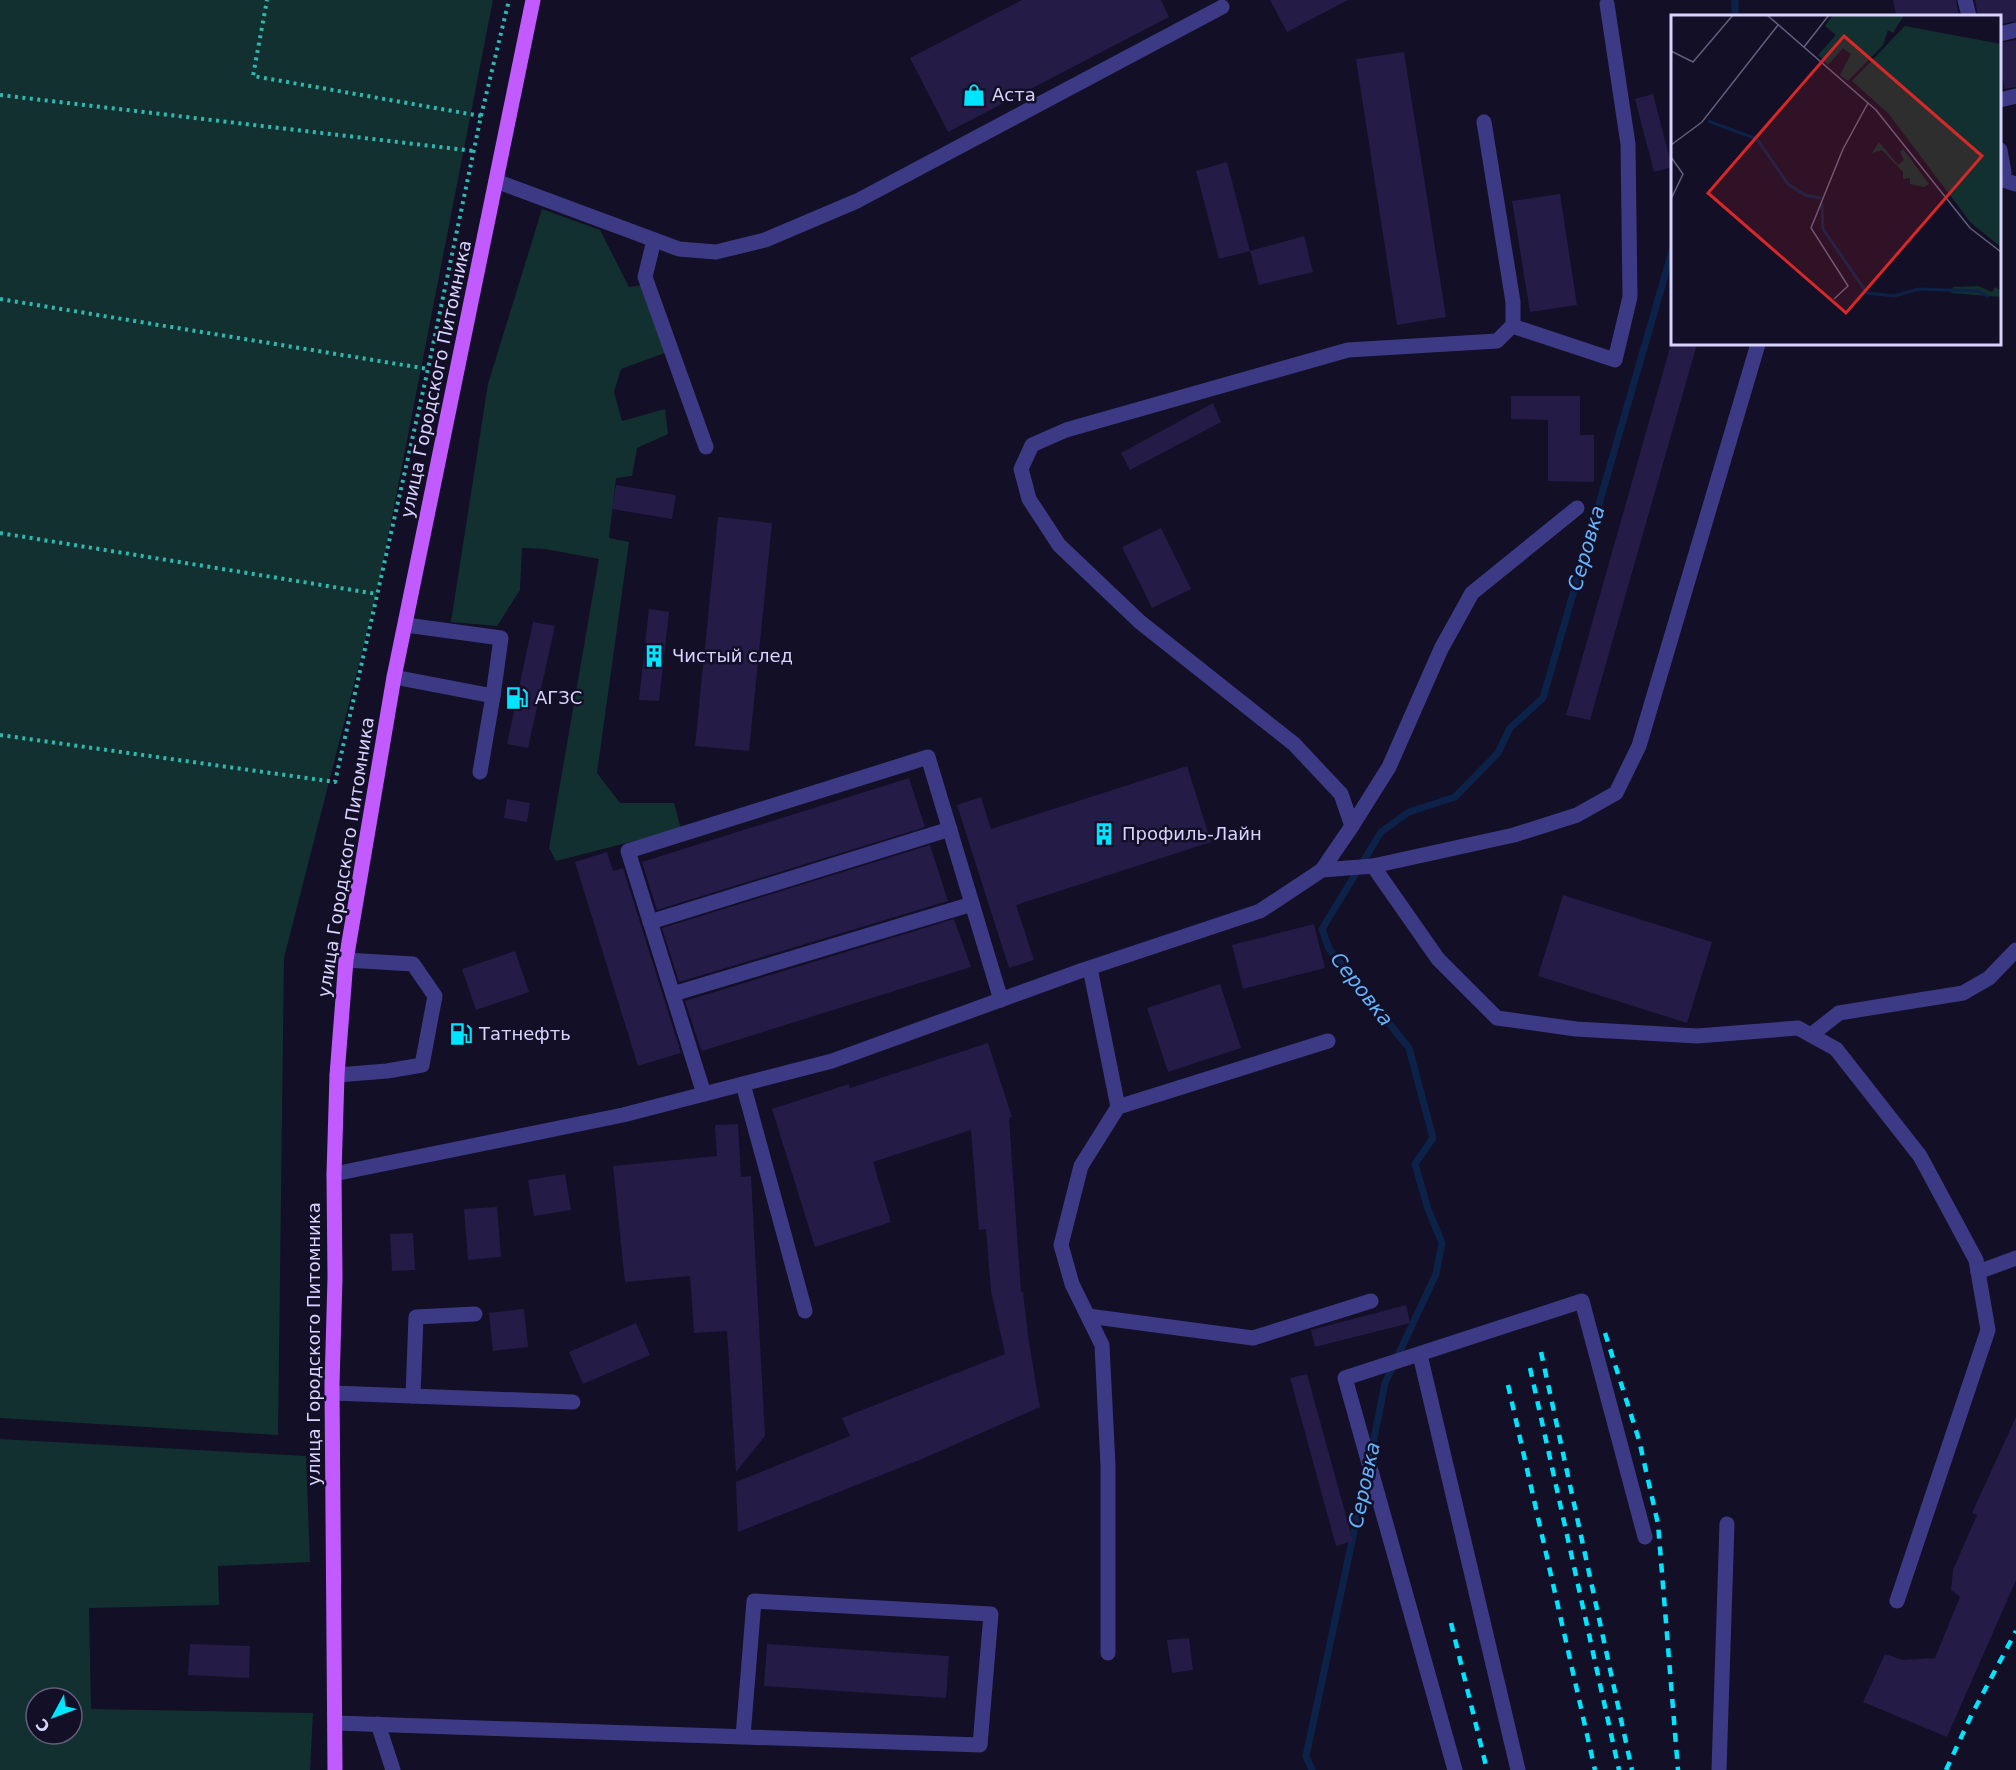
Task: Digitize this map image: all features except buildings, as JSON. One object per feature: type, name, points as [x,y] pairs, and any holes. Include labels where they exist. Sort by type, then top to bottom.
[{"type":"main road","name":"улица Городского Питомника","points":[[335,1770],[334,1174],[337,1075],[346,960],[394,677],[533,0]]},
{"type":"street","points":[[1965,0],[1969,15]]},
{"type":"street","points":[[1512,326],[1615,360],[1630,297],[1628,144],[1607,4]]},
{"type":"street","points":[[496,181],[679,249],[716,252],[765,240],[857,201],[1222,7]]},
{"type":"street","points":[[2001,34],[2016,30]]},
{"type":"street","points":[[2001,100],[2016,96]]},
{"type":"street","points":[[1352,826],[1341,794],[1294,744],[1140,622],[1059,545],[1029,499],[1020,469],[1032,445],[1078,427],[1348,350],[1497,341],[1512,326],[1513,302],[1484,122]]},
{"type":"street","points":[[2001,155],[2005,173],[2016,184]]},
{"type":"street","points":[[654,240],[645,277],[706,447]]},
{"type":"street","points":[[1322,870],[1373,866],[1524,831],[1577,815],[1616,793],[1639,746],[1758,345]]},
{"type":"street","points":[[334,1174],[623,1114],[832,1061],[1090,968],[1260,911],[1322,870],[1352,826],[1389,767],[1441,649],[1472,593],[1577,508]]},
{"type":"street","points":[[406,625],[501,638],[480,772]]},
{"type":"street","points":[[394,677],[493,696]]},
{"type":"street","points":[[704,1094],[628,851],[928,757],[1000,1000]]},
{"type":"street","points":[[650,922],[950,829]]},
{"type":"street","points":[[1373,866],[1438,959],[1497,1018],[1576,1029],[1697,1036],[1798,1028],[1836,1049],[1920,1156],[1976,1260],[1988,1329],[1897,1601]]},
{"type":"street","points":[[673,994],[972,904]]},
{"type":"street","points":[[1811,1035],[1839,1012],[1963,993],[1989,978],[2016,950]]},
{"type":"street","points":[[337,1075],[387,1071],[422,1065],[435,996],[412,964],[346,960]]},
{"type":"street","points":[[1090,968],[1118,1107]]},
{"type":"street","points":[[1108,1653],[1108,1465],[1102,1345],[1072,1284],[1061,1245],[1081,1166],[1118,1107],[1328,1041]]},
{"type":"street","points":[[743,1084],[805,1311]]},
{"type":"street","points":[[1978,1272],[2016,1258]]},
{"type":"street","points":[[1088,1316],[1253,1338],[1371,1301]]},
{"type":"street","points":[[1455,1770],[1345,1378],[1582,1301],[1645,1537]]},
{"type":"street","points":[[413,1396],[416,1317],[475,1314]]},
{"type":"street","points":[[1420,1354],[1518,1770]]},
{"type":"street","points":[[333,1393],[573,1402]]},
{"type":"street","points":[[1719,1770],[1726,1524]]},
{"type":"street","points":[[336,1723],[980,1745],[991,1614],[754,1601],[743,1736]]},
{"type":"street","points":[[378,1724],[393,1770]]},
{"type":"path","points":[[267,0],[253,76],[481,116]]},
{"type":"path","points":[[0,735],[335,782],[428,369],[481,116],[509,0]]},
{"type":"path","points":[[0,95],[474,151]]},
{"type":"path","points":[[0,298],[428,369]]},
{"type":"path","points":[[0,533],[377,594]]},
{"type":"green space","points":[[0,0],[493,0],[377,594],[284,958],[278,1435],[0,1418]]},
{"type":"green space","points":[[542,209],[600,230],[629,287],[643,285],[665,353],[621,369],[614,392],[622,421],[665,409],[668,434],[637,448],[632,476],[616,478],[609,538],[629,542],[597,773],[620,803],[674,803],[681,829],[556,861],[549,848],[599,559],[545,549],[522,548],[520,590],[497,626],[451,622],[488,384]]},
{"type":"green space","points":[[0,1439],[306,1456],[310,1562],[218,1566],[219,1605],[89,1608],[91,1709],[313,1713],[310,1770],[0,1770]]},
{"type":"waterway","name":"Серовка","points":[[1735,0],[1735,15]]},
{"type":"waterway","name":"Серовка","points":[[1371,1454],[1385,1383],[1436,1274],[1442,1243],[1428,1209],[1415,1164],[1433,1138],[1409,1048],[1329,949],[1322,929],[1381,832],[1409,812],[1455,797],[1498,753],[1510,728],[1543,698],[1671,254]]},
{"type":"waterway","name":"Серовка","points":[[1312,1770],[1306,1756],[1367,1471]]},
{"type":"railway","points":[[1605,1333],[1639,1440],[1658,1524],[1678,1770]]},
{"type":"railway","points":[[1541,1352],[1632,1770]]},
{"type":"railway","points":[[1530,1368],[1619,1770]]},
{"type":"railway","points":[[1508,1385],[1595,1770]]},
{"type":"railway","points":[[1451,1623],[1487,1770]]},
{"type":"railway","points":[[1946,1770],[1971,1716],[2016,1631]]},
{"type":"place","name":"Аста","points":[[974,95]]},
{"type":"place","name":"Чистый след","points":[[654,656]]},
{"type":"place","name":"АГЗС","points":[[517,698]]},
{"type":"place","name":"Профиль-Лайн","points":[[1104,834]]},
{"type":"place","name":"Татнефть","points":[[461,1034]]}]
